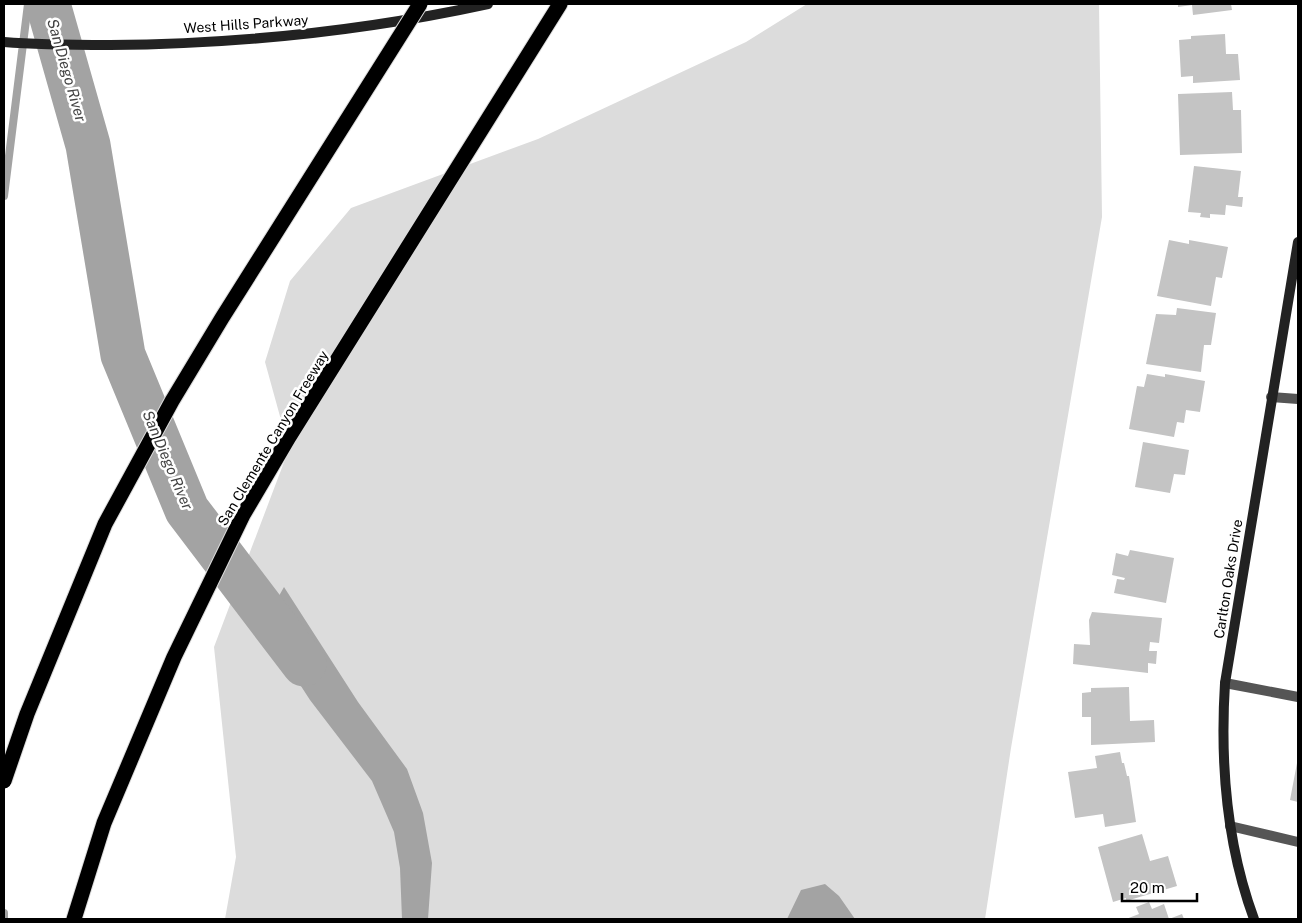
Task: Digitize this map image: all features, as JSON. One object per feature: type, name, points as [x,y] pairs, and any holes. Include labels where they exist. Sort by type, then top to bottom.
[{"type":"highway","points":[[4,780],[27,714],[105,524],[172,401],[222,318],[420,4]]},
{"type":"highway","name":"San Clemente Canyon Freeway","points":[[74,919],[104,823],[174,658],[243,515],[289,437],[560,4]]},
{"type":"main road","name":"West Hills Parkway","points":[[4,42],[145,45],[232,41],[306,34],[488,4]]},
{"type":"main road","name":"Carlton Oaks Drive","points":[[1254,919],[1239,872],[1230,826],[1223,755],[1226,683],[1271,397],[1285,332],[1298,242]]},
{"type":"street","points":[[1271,397],[1298,399]]},
{"type":"street","points":[[1226,683],[1298,697]]},
{"type":"street","points":[[1230,826],[1298,842]]},
{"type":"shaded area","points":[[807,4],[1099,4],[1102,217],[1011,748],[985,919],[225,919],[236,857],[214,647],[289,449],[265,362],[290,281],[351,208],[538,139],[746,42]]},
{"type":"shaded area","points":[[284,587],[358,702],[407,769],[423,813],[432,863],[428,919],[402,919],[400,868],[394,832],[372,781],[310,700],[262,626]]},
{"type":"shaded area","points":[[825,884],[839,896],[855,919],[787,919],[801,890]]},
{"type":"building","points":[[1178,4],[1231,4],[1232,10],[1193,15],[1192,5],[1178,7]]},
{"type":"building","points":[[1225,34],[1226,54],[1238,54],[1240,80],[1193,83],[1193,76],[1181,77],[1179,40],[1191,39],[1191,36]]},
{"type":"building","points":[[1232,92],[1233,110],[1241,110],[1242,153],[1180,155],[1178,94]]},
{"type":"building","points":[[1194,166],[1241,171],[1238,197],[1243,197],[1242,207],[1226,205],[1225,215],[1210,214],[1210,218],[1200,217],[1201,213],[1188,212]]},
{"type":"building","points":[[1169,240],[1189,244],[1189,240],[1228,247],[1222,278],[1216,277],[1211,306],[1157,296]]},
{"type":"building","points":[[1177,308],[1216,313],[1211,345],[1204,345],[1201,372],[1146,364],[1156,314],[1176,315]]},
{"type":"building","points":[[1147,374],[1165,377],[1165,374],[1205,381],[1200,412],[1186,410],[1184,423],[1177,422],[1174,437],[1129,429],[1137,386],[1144,387]]},
{"type":"building","points":[[1143,442],[1189,450],[1185,475],[1174,474],[1170,493],[1135,487]]},
{"type":"building","points":[[1130,550],[1174,558],[1166,603],[1114,593],[1117,579],[1124,580],[1125,578],[1112,575],[1116,553],[1128,556]]},
{"type":"building","points":[[1092,612],[1162,618],[1159,643],[1150,642],[1149,651],[1157,651],[1156,664],[1148,663],[1148,673],[1073,664],[1074,644],[1090,645],[1089,620]]},
{"type":"building","points":[[1129,687],[1130,721],[1154,720],[1155,742],[1091,745],[1091,717],[1082,717],[1082,693],[1091,692],[1091,688]]},
{"type":"building","points":[[1120,752],[1122,763],[1124,763],[1127,776],[1129,776],[1136,822],[1105,827],[1103,814],[1075,818],[1068,772],[1097,768],[1095,756]]},
{"type":"building","points":[[1298,763],[1298,802],[1290,800]]},
{"type":"building","points":[[1142,834],[1150,861],[1168,856],[1177,886],[1126,901],[1126,898],[1113,902],[1098,847]]},
{"type":"building","points":[[1149,902],[1152,909],[1164,904],[1169,919],[1126,919],[1139,914],[1136,907]]},
{"type":"building","points":[[1182,914],[1184,919],[1169,919]]},
{"type":"waterway","points":[[4,196],[28,4]]},
{"type":"waterway","name":"San Diego River","points":[[48,4],[88,145],[123,355],[187,510],[304,664]]},
{"type":"waterway","points":[[4,913],[4,919]]}]
